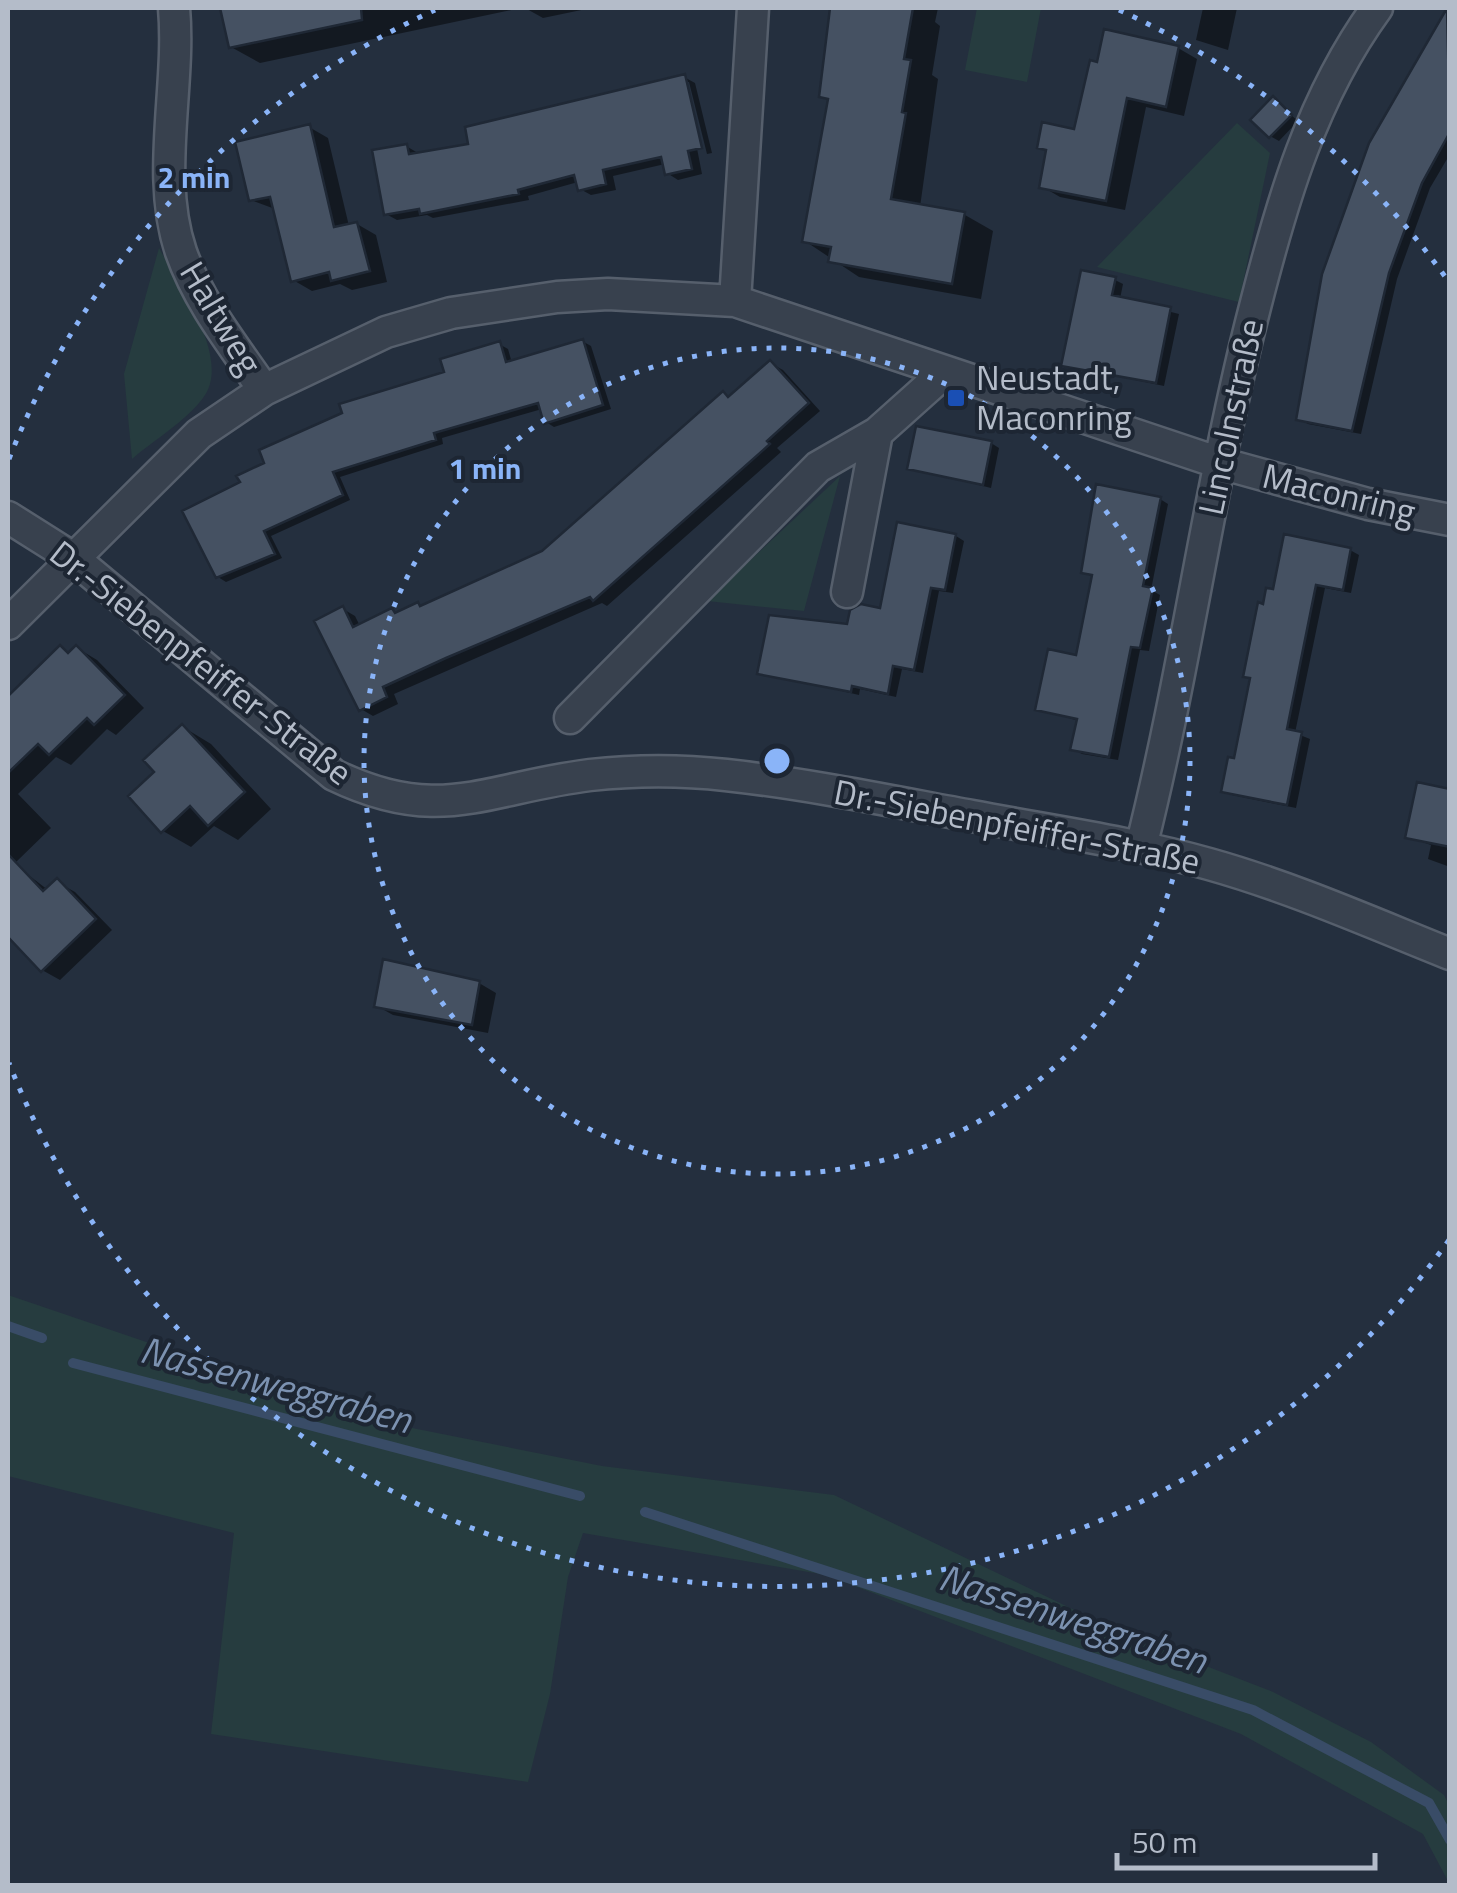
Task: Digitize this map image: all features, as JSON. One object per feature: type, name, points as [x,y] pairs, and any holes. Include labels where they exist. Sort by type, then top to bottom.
[{"type":"street","name":"Haltweg","points":[[174,8],[172,174],[180,250],[216,322],[264,390]]},
{"type":"street","points":[[734,301],[753,8]]},
{"type":"street","name":"Lincolnstraße","points":[[1141,847],[1242,355],[1295,165],[1343,61],[1377,8]]},
{"type":"street","name":"Maconring","points":[[8,624],[199,434],[264,390],[386,332],[502,303],[608,294],[734,301],[1220,463],[1368,504],[1450,520]]},
{"type":"street","points":[[570,718],[818,467],[878,433],[944,373]]},
{"type":"street","points":[[848,592],[878,433]]},
{"type":"street","name":"Dr.-Siebenpfeiffer-Straße","points":[[8,517],[72,558],[334,775],[372,794],[413,803],[466,802],[590,775],[640,771],[724,774],[1141,847],[1285,889],[1450,954]]},
{"type":"green space","points":[[977,8],[1041,8],[1027,82],[965,70]]},
{"type":"green space","points":[[1237,123],[1270,153],[1239,302],[1097,267]]},
{"type":"green space","points":[[159,248],[199,322],[211,363],[211,382],[188,415],[132,459],[124,374]]},
{"type":"green space","points":[[840,476],[804,611],[707,601]]},
{"type":"green space","points":[[8,1295],[382,1422],[602,1466],[834,1495],[1131,1637],[1273,1692],[1371,1742],[1444,1795],[1449,1805],[1449,1883],[1423,1834],[1241,1734],[826,1575],[583,1533],[568,1577],[550,1694],[528,1782],[211,1734],[234,1533],[8,1476]]},
{"type":"building","points":[[220,8],[361,8],[362,20],[229,48]]},
{"type":"building","points":[[830,8],[913,8],[904,59],[911,60],[902,112],[906,113],[891,199],[965,212],[952,284],[828,262],[831,247],[802,242],[828,99],[819,97]]},
{"type":"building","points":[[1447,8],[1450,132],[1422,183],[1389,273],[1352,431],[1296,420],[1322,274],[1369,143]]},
{"type":"building","points":[[1104,29],[1179,46],[1166,107],[1127,98],[1106,201],[1039,188],[1046,150],[1037,148],[1042,122],[1074,129],[1090,60],[1097,62]]},
{"type":"building","points":[[685,74],[702,148],[688,151],[692,169],[665,175],[661,157],[603,170],[606,184],[578,191],[574,175],[518,190],[519,194],[420,214],[419,209],[384,215],[372,150],[407,144],[409,154],[468,144],[465,127]]},
{"type":"building","points":[[1273,96],[1292,115],[1269,138],[1250,120]]},
{"type":"building","points":[[310,124],[334,227],[357,222],[370,271],[331,281],[329,272],[291,282],[270,197],[249,201],[235,142]]},
{"type":"building","points":[[1081,270],[1116,277],[1112,295],[1171,307],[1156,383],[1061,366]]},
{"type":"building","points":[[583,339],[603,405],[544,424],[538,403],[434,433],[436,440],[333,472],[343,495],[264,531],[275,554],[216,578],[182,511],[240,482],[236,476],[264,463],[259,450],[342,413],[339,404],[444,372],[440,359],[500,341],[506,362]]},
{"type":"building","points":[[770,360],[809,403],[767,441],[770,444],[593,601],[590,597],[383,687],[387,697],[359,711],[314,621],[343,606],[353,627],[392,608],[395,613],[418,602],[420,606],[542,551],[723,391],[728,397]]},
{"type":"building","points":[[916,426],[992,441],[983,485],[907,469]]},
{"type":"building","points":[[1096,484],[1161,497],[1143,586],[1153,588],[1140,648],[1131,647],[1109,757],[1070,750],[1077,719],[1035,710],[1048,649],[1076,655],[1092,575],[1081,573]]},
{"type":"building","points":[[897,522],[956,534],[945,590],[931,588],[914,670],[893,666],[888,694],[852,686],[851,692],[757,674],[769,615],[847,624],[850,610],[861,604],[880,608]]},
{"type":"building","points":[[1284,534],[1351,548],[1343,590],[1316,585],[1287,729],[1302,732],[1287,805],[1221,792],[1228,757],[1234,758],[1250,678],[1243,677],[1258,602],[1263,604],[1266,588],[1273,589]]},
{"type":"building","points":[[60,645],[68,653],[76,645],[125,695],[94,725],[87,718],[49,755],[38,744],[8,773],[8,696]]},
{"type":"building","points":[[182,724],[245,792],[208,826],[190,806],[161,833],[128,796],[154,772],[143,760]]},
{"type":"building","points":[[1417,782],[1450,789],[1450,847],[1405,838]]},
{"type":"building","points":[[8,854],[43,891],[57,878],[96,919],[41,972],[8,937]]},
{"type":"building","points":[[383,959],[480,981],[472,1025],[374,1007]]},
{"type":"waterway","name":"Nassenweggraben","points":[[8,1326],[42,1338]]},
{"type":"waterway","name":"Nassenweggraben","points":[[73,1363],[580,1496]]},
{"type":"waterway","name":"Nassenweggraben","points":[[645,1512],[1253,1710],[1429,1803],[1450,1840]]},
{"type":"place","name":"Neustadt, Maconring","points":[[956,398]]}]
